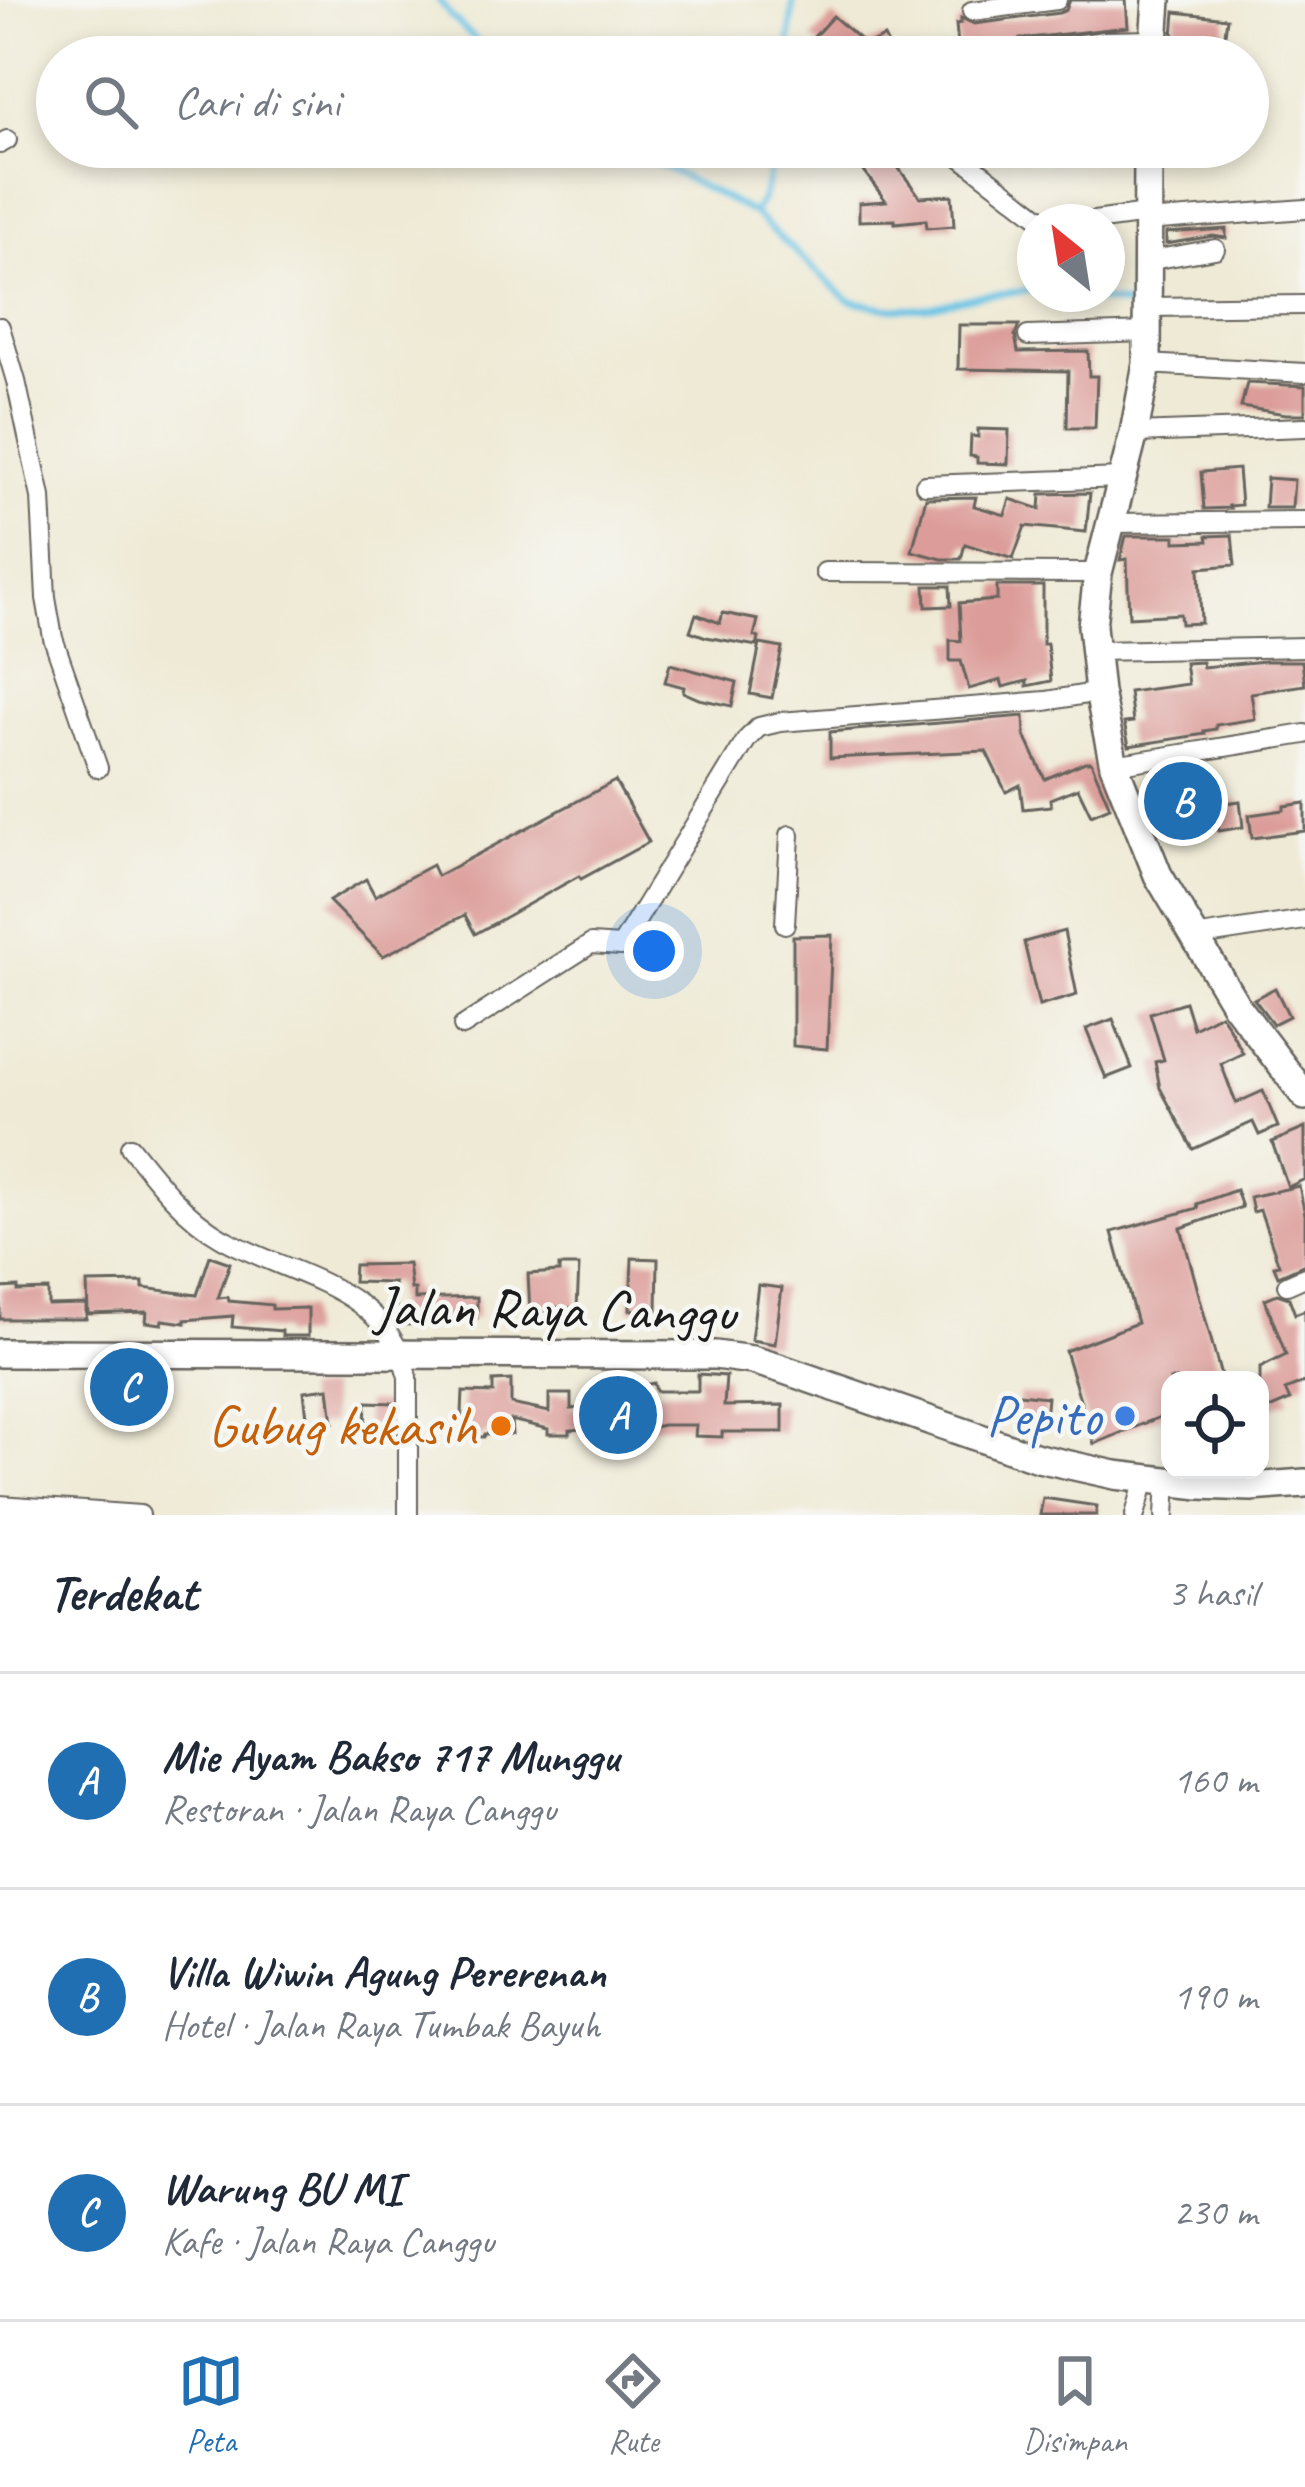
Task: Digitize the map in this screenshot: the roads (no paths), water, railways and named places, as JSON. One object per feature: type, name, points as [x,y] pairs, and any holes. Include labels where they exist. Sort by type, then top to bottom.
[{"type":"main road","points":[[1155,36],[1157,0]]},
{"type":"main road","points":[[1147,168],[1147,364],[1098,573],[1092,626],[1099,692],[1114,764],[1158,874],[1235,1004],[1303,1089]]},
{"type":"main road","name":"Jalan Raya Canggu","points":[[0,1353],[716,1355],[752,1360],[1038,1458],[1161,1479]]},
{"type":"main road","name":"Jalan Raya Canggu","points":[[1260,1479],[1305,1483]]},
{"type":"street","points":[[972,11],[1058,0]]},
{"type":"street","points":[[975,168],[1022,204]]},
{"type":"street","points":[[1125,219],[1305,209]]},
{"type":"street","points":[[1146,261],[1215,249]]},
{"type":"street","points":[[1028,336],[1305,305]]},
{"type":"street","points":[[0,327],[41,497],[53,638],[98,768]]},
{"type":"street","points":[[1147,364],[1305,373]]},
{"type":"street","points":[[1134,433],[1305,427]]},
{"type":"street","points":[[925,484],[1121,478]]},
{"type":"street","points":[[1110,523],[1305,521]]},
{"type":"street","points":[[825,572],[1098,573]]},
{"type":"street","points":[[1094,651],[1305,647]]},
{"type":"street","points":[[463,1026],[591,944],[621,946],[747,739],[759,728],[780,722],[1046,701],[1099,692]]},
{"type":"street","points":[[1114,764],[1305,734]]},
{"type":"street","points":[[785,924],[790,835]]},
{"type":"street","points":[[1194,937],[1305,920]]},
{"type":"street","points":[[130,1147],[168,1195],[220,1237],[354,1298],[374,1314],[403,1356],[408,1377],[408,1515]]},
{"type":"street","points":[[1135,1515],[1156,1479]]},
{"type":"street","points":[[1156,1479],[1165,1515]]},
{"type":"street","points":[[0,1504],[140,1515]]},
{"type":"waterway","points":[[439,0],[472,36]]},
{"type":"waterway","points":[[790,36],[793,0]]},
{"type":"waterway","points":[[666,168],[753,213],[848,300],[886,308],[924,308],[1017,292]]},
{"type":"waterway","points":[[753,213],[763,198],[770,168]]},
{"type":"waterway","points":[[1125,305],[1137,307]]},
{"type":"place","name":"Villa Wiwin Agung Pererenan","points":[[1183,801]]},
{"type":"place","name":"Warung BU MI","points":[[129,1387]]},
{"type":"place","name":"Mie Ayam Bakso 717 Munggu","points":[[618,1415]]},
{"type":"place","name":"Pepito","points":[[1125,1416]]},
{"type":"place","name":"Gubug kekasih","points":[[501,1426]]}]
